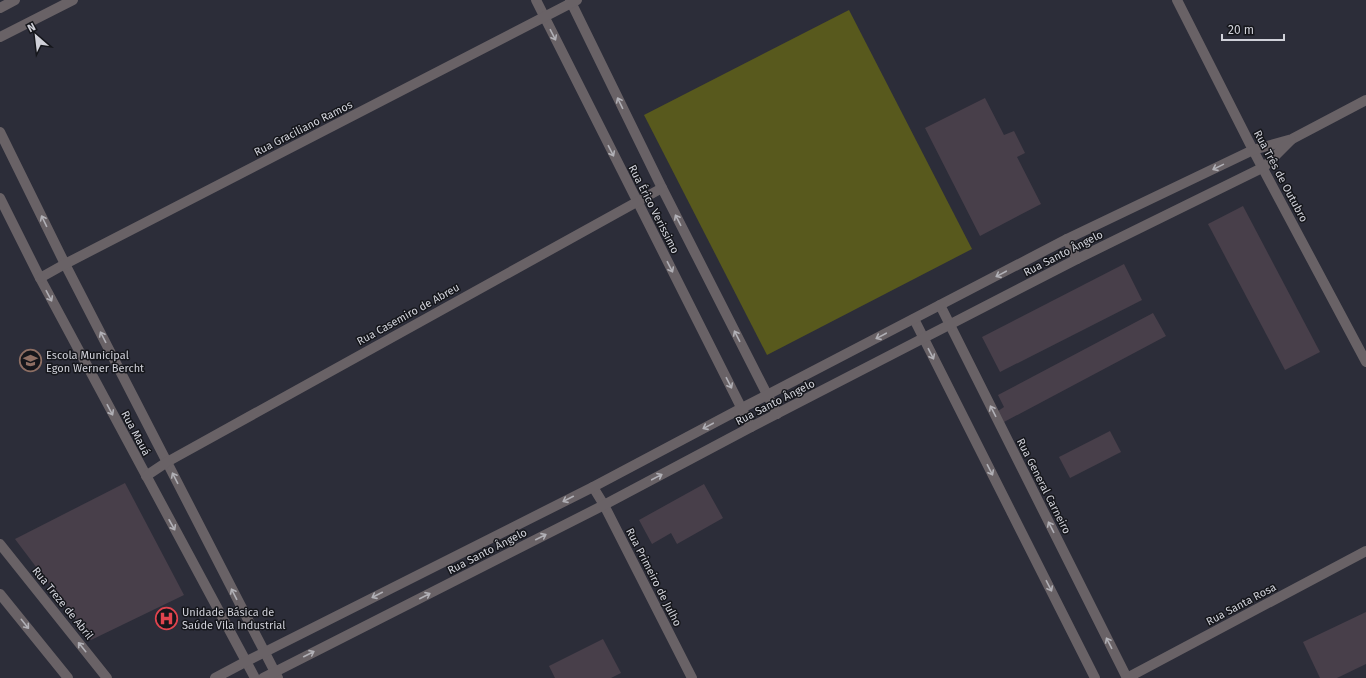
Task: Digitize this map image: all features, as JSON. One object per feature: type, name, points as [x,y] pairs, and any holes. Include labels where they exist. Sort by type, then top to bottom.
[{"type":"street","points":[[0,8],[15,0]]},
{"type":"street","points":[[0,37],[73,0]]},
{"type":"street","name":"Rua Érico Verissimo","points":[[536,0],[751,427]]},
{"type":"street","name":"Rua Três de Outubro","points":[[1177,0],[1253,150],[1264,167],[1366,362]]},
{"type":"street","points":[[573,1],[662,188],[777,414]]},
{"type":"street","name":"Rua Graciliano Ramos","points":[[40,278],[573,1]]},
{"type":"street","name":"Rua Santo Ângelo","points":[[215,678],[593,487],[1067,239],[1253,150],[1292,139],[1366,100]]},
{"type":"street","points":[[0,132],[65,264],[276,675]]},
{"type":"street","name":"Rua Santo Ângelo","points":[[263,678],[276,675],[950,324],[1077,259],[1264,167],[1292,139]]},
{"type":"street","name":"Rua Casemiro de Abreu","points":[[146,476],[167,462],[636,201],[662,188]]},
{"type":"street","name":"Rua Mauá","points":[[0,198],[40,278],[256,678]]},
{"type":"street","points":[[1067,239],[1077,259]]},
{"type":"street","name":"Rua General Carneiro","points":[[940,305],[1127,678]]},
{"type":"street","points":[[914,319],[1095,678]]},
{"type":"street","name":"Rua Primeiro de Julho","points":[[593,487],[604,505],[692,678]]},
{"type":"street","name":"Rua Treze de Abril","points":[[0,544],[107,678]]},
{"type":"street","name":"Rua Santa Rosa","points":[[1127,678],[1366,551]]},
{"type":"street","points":[[0,594],[68,678]]},
{"type":"shaded area","points":[[849,10],[972,249],[767,355],[644,115]]},
{"type":"building","points":[[985,98],[1004,135],[1014,131],[1025,153],[1017,157],[1041,204],[980,236],[925,128]]},
{"type":"building","points":[[1243,206],[1320,352],[1285,370],[1208,224]]},
{"type":"building","points":[[1124,264],[1142,300],[1000,372],[982,337]]},
{"type":"building","points":[[1153,313],[1166,336],[1004,422],[998,411],[1004,407],[998,395]]},
{"type":"building","points":[[1110,431],[1121,452],[1070,478],[1059,457]]},
{"type":"building","points":[[125,483],[184,595],[91,640],[15,539]]},
{"type":"building","points":[[704,484],[723,518],[677,544],[671,533],[652,544],[639,520]]},
{"type":"building","points":[[1366,612],[1366,664],[1337,678],[1320,678],[1303,642]]},
{"type":"building","points":[[603,639],[621,673],[611,678],[555,678],[549,666]]},
{"type":"place","name":"Escola Municipal Egon Werner Bercht","points":[[31,361]]},
{"type":"place","name":"Unidade Básica de Saúde Vila Industrial","points":[[166,618]]}]
